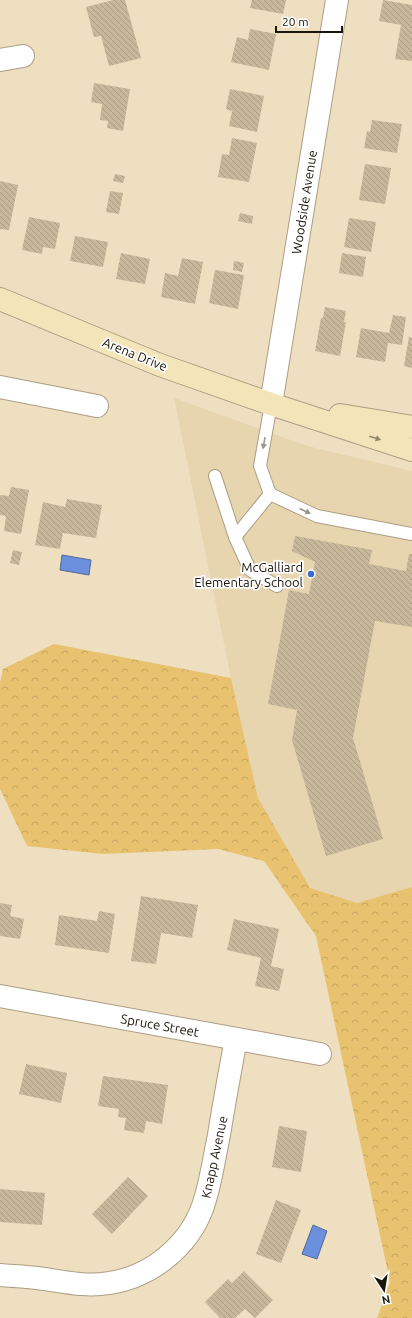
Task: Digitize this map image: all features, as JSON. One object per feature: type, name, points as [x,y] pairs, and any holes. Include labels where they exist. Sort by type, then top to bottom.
[{"type":"main road","name":"Arena Drive","points":[[0,299],[160,365],[271,404],[412,450]]},
{"type":"main road","name":"Arena Drive","points":[[271,404],[412,427]]},
{"type":"street","name":"Woodside Avenue","points":[[271,404],[338,0]]},
{"type":"street","points":[[0,60],[24,56]]},
{"type":"street","points":[[0,387],[97,406]]},
{"type":"street","name":"Spruce Street","points":[[0,996],[320,1054]]},
{"type":"street","name":"Knapp Avenue","points":[[0,1276],[27,1277],[86,1285],[109,1283],[132,1278],[151,1268],[172,1254],[191,1231],[203,1207],[210,1182],[236,1039]]},
{"type":"lane","points":[[271,404],[260,466],[270,494],[317,516],[412,534]]},
{"type":"lane","points":[[215,476],[235,537],[250,570],[277,586]]},
{"type":"lane","points":[[235,537],[270,494]]},
{"type":"shaded area","name":"McGalliard Elementary School","points":[[174,398],[307,446],[412,471],[412,887],[357,903],[310,889],[258,798],[231,678]]},
{"type":"green space","points":[[54,644],[231,678],[258,798],[310,888],[357,903],[412,887],[412,1318],[377,1318],[390,1282],[316,936],[264,861],[218,849],[103,854],[27,846],[0,789],[0,683],[3,669]]},
{"type":"water","points":[[62,555],[91,560],[89,575],[60,570]]},
{"type":"water","points":[[313,1225],[327,1231],[317,1259],[302,1254]]},
{"type":"building","points":[[113,0],[125,0],[141,58],[109,66],[101,36],[94,37],[86,7]]},
{"type":"building","points":[[252,0],[286,0],[283,14],[250,8]]},
{"type":"building","points":[[383,0],[412,5],[412,61],[395,59],[401,25],[379,21]]},
{"type":"building","points":[[250,29],[276,34],[269,70],[231,62],[237,37],[248,40]]},
{"type":"building","points":[[94,83],[130,89],[123,131],[107,128],[108,121],[100,120],[102,104],[91,102]]},
{"type":"building","points":[[230,89],[264,96],[257,132],[229,126],[232,111],[226,109]]},
{"type":"building","points":[[372,120],[402,124],[397,153],[364,148],[367,131],[370,132]]},
{"type":"building","points":[[232,138],[257,143],[249,182],[218,177],[222,154],[229,155]]},
{"type":"building","points":[[365,164],[391,168],[385,204],[359,200]]},
{"type":"building","points":[[115,174],[125,176],[123,183],[113,181]]},
{"type":"building","points":[[0,181],[18,185],[9,230],[0,229]]},
{"type":"building","points":[[110,191],[123,193],[119,214],[106,212]]},
{"type":"building","points":[[240,213],[253,216],[252,224],[238,221]]},
{"type":"building","points":[[29,217],[60,223],[55,249],[43,247],[42,254],[22,250]]},
{"type":"building","points":[[349,218],[376,222],[371,252],[344,247]]},
{"type":"building","points":[[75,236],[108,242],[103,267],[70,261]]},
{"type":"building","points":[[121,253],[150,259],[145,284],[116,279]]},
{"type":"building","points":[[342,253],[366,257],[363,277],[339,273]]},
{"type":"building","points":[[182,258],[203,262],[195,304],[161,297],[165,273],[178,276]]},
{"type":"building","points":[[234,261],[244,263],[242,272],[233,270]]},
{"type":"building","points":[[215,270],[244,275],[238,309],[209,303]]},
{"type":"building","points":[[325,307],[346,311],[344,322],[346,322],[340,356],[315,351],[321,318],[323,318]]},
{"type":"building","points":[[393,315],[406,317],[402,345],[388,343],[385,362],[356,357],[361,328],[389,333]]},
{"type":"building","points":[[409,337],[412,338],[412,368],[404,366]]},
{"type":"building","points":[[11,487],[29,490],[21,534],[4,531],[6,516],[0,515],[0,495],[9,496]]},
{"type":"building","points":[[67,499],[102,505],[96,538],[63,533],[60,549],[35,545],[43,502],[65,507]]},
{"type":"building","points":[[295,536],[372,550],[369,564],[406,571],[409,554],[412,554],[412,627],[375,621],[353,738],[383,839],[326,856],[292,740],[297,710],[268,704],[289,590],[309,594],[315,562],[292,551]]},
{"type":"building","points":[[13,550],[22,552],[19,565],[10,563]]},
{"type":"building","points":[[141,896],[198,905],[192,938],[161,933],[156,964],[131,961]]},
{"type":"building","points":[[0,903],[12,905],[10,916],[24,919],[20,939],[0,936]]},
{"type":"building","points":[[99,911],[115,914],[109,953],[55,945],[59,915],[97,921]]},
{"type":"building","points":[[234,919],[279,929],[271,966],[284,969],[279,991],[255,986],[261,958],[227,950]]},
{"type":"building","points":[[26,1064],[67,1073],[61,1103],[19,1094]]},
{"type":"building","points":[[103,1076],[168,1085],[162,1124],[146,1121],[144,1133],[124,1130],[126,1118],[118,1117],[119,1109],[98,1106]]},
{"type":"building","points":[[279,1126],[307,1131],[301,1172],[272,1167]]},
{"type":"building","points":[[128,1177],[148,1196],[112,1234],[92,1214]]},
{"type":"building","points":[[0,1189],[45,1193],[42,1225],[0,1222]]},
{"type":"building","points":[[276,1200],[301,1210],[281,1263],[256,1254]]},
{"type":"building","points":[[244,1271],[273,1300],[255,1318],[245,1309],[235,1318],[220,1318],[205,1302],[228,1279],[232,1283]]},
{"type":"place","name":"McGalliard Elementary School","points":[[311,574]]}]
